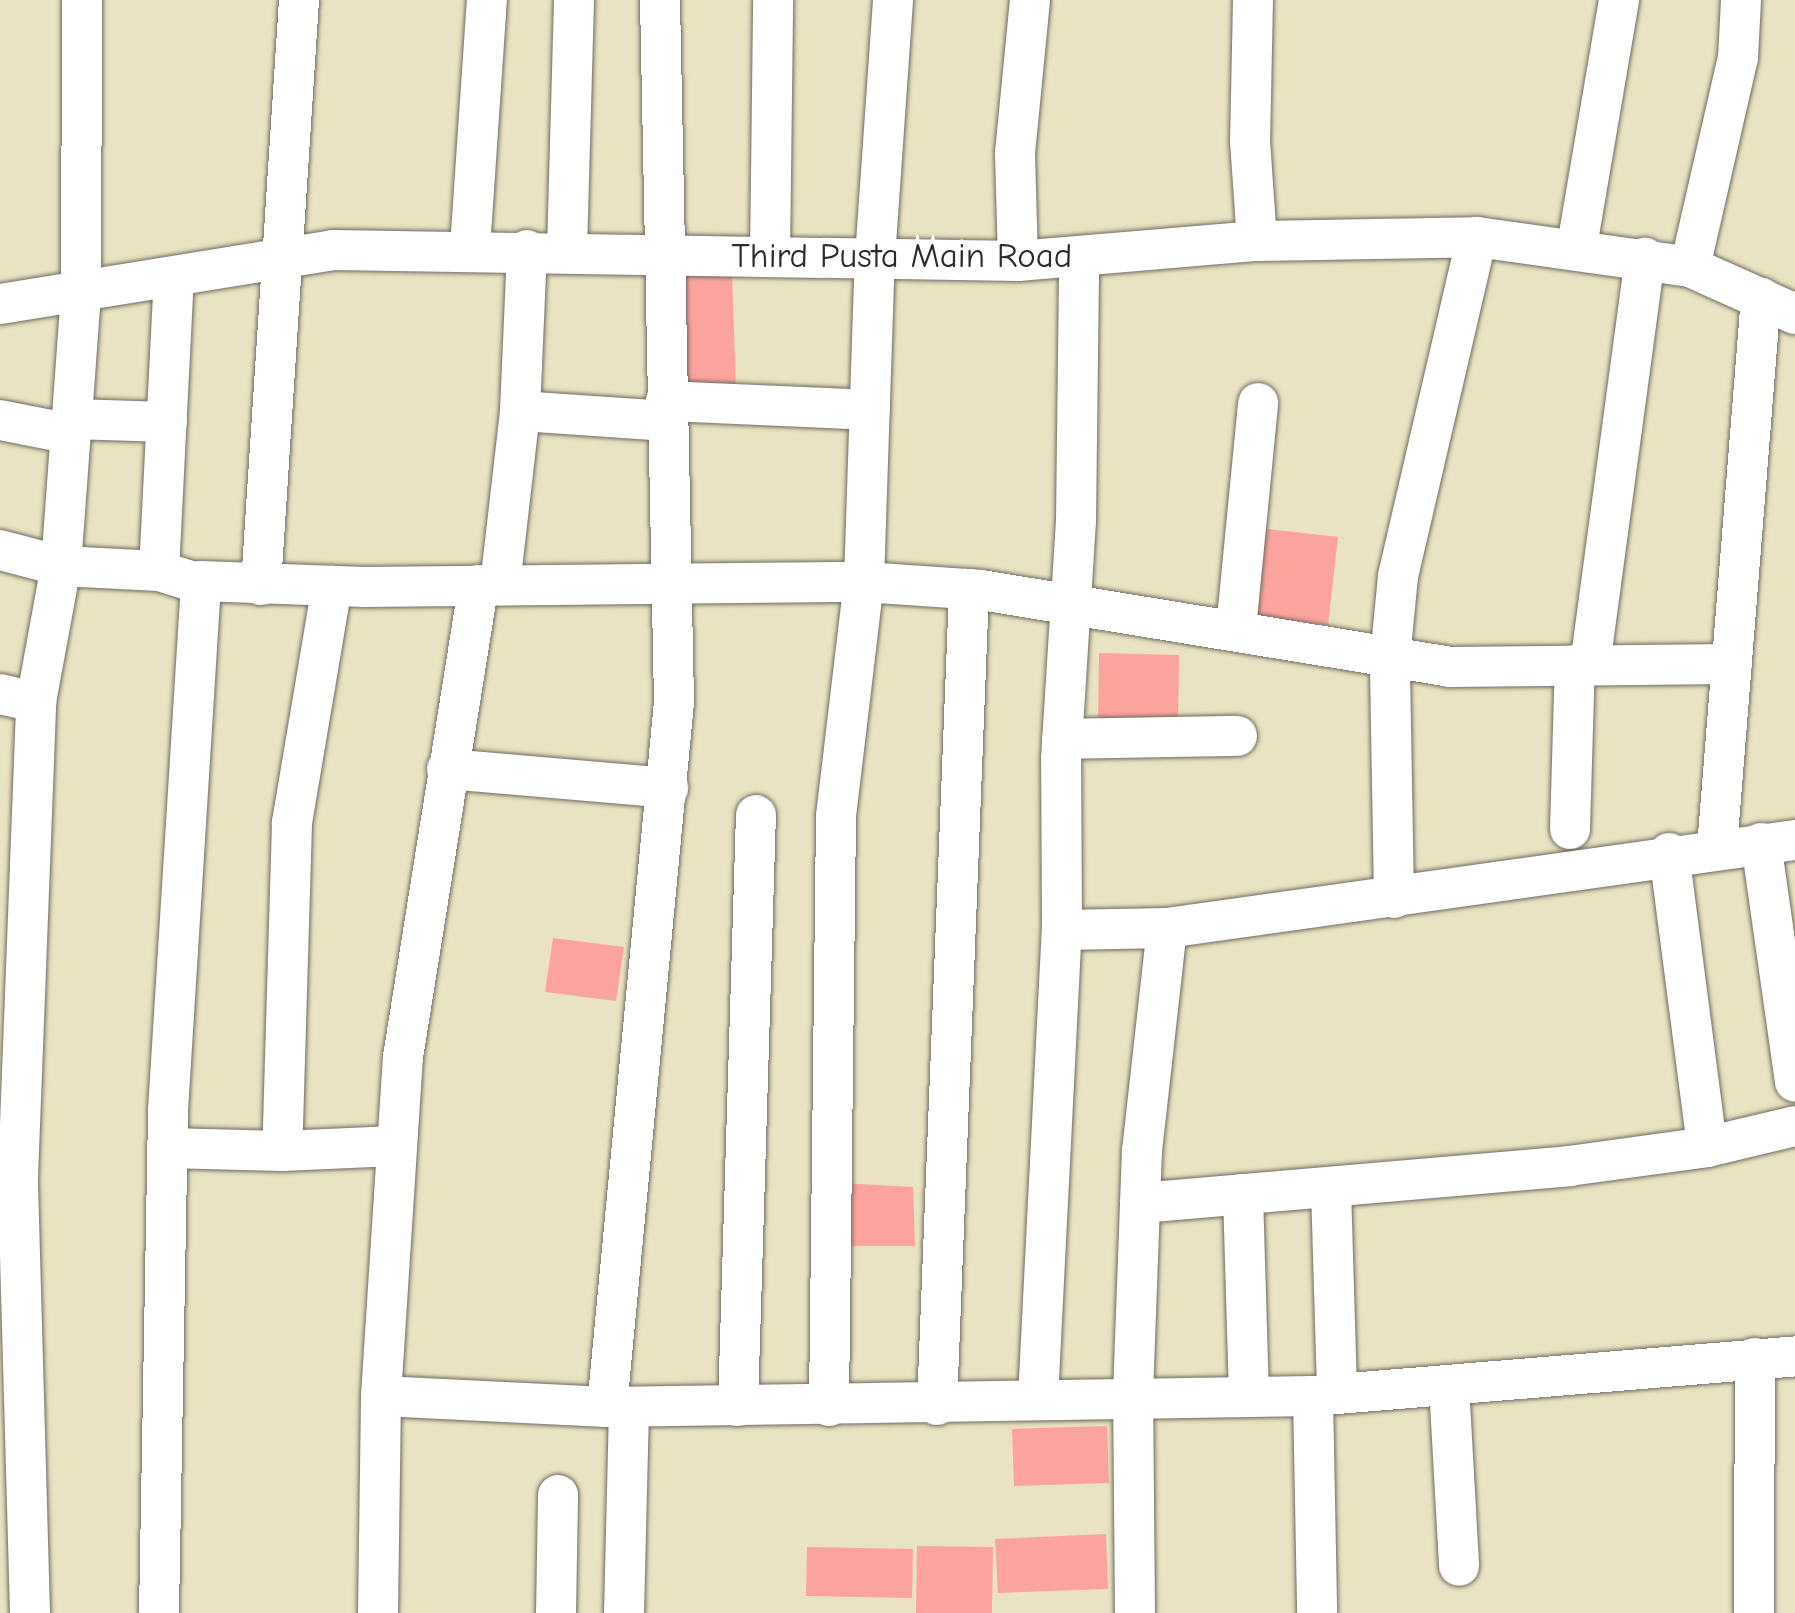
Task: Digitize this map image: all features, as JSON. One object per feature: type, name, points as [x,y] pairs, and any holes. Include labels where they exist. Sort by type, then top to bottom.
[{"type":"street","points":[[30,1613],[12,1470],[9,1175],[18,698],[61,566],[82,296],[82,0]]},
{"type":"street","points":[[261,586],[299,0]]},
{"type":"street","points":[[470,248],[488,0]]},
{"type":"street","points":[[567,251],[574,0]]},
{"type":"street","points":[[624,1613],[618,1407],[674,702],[660,0]]},
{"type":"street","points":[[770,256],[773,0]]},
{"type":"street","points":[[829,1406],[836,816],[864,582],[875,258],[894,0]]},
{"type":"street","points":[[1018,261],[1015,153],[1030,0]]},
{"type":"street","points":[[1253,0],[1250,141],[1257,241]]},
{"type":"street","points":[[1577,246],[1619,0]]},
{"type":"street","points":[[1690,266],[1738,58],[1740,0]]},
{"type":"street","points":[[1394,898],[1390,658],[1398,576],[1476,237]]},
{"type":"street","name":"Third Pusta Main Road","points":[[0,304],[82,296],[283,257],[470,248],[1018,261],[1257,241],[1476,237],[1577,246],[1690,266],[1778,306]]},
{"type":"street","points":[[378,1613],[381,1396],[395,1146],[418,934],[447,769],[489,585],[520,411],[527,250]]},
{"type":"street","points":[[1038,1399],[1062,930],[1062,739],[1073,604],[1079,258]]},
{"type":"street","points":[[1570,829],[1582,665],[1645,258]]},
{"type":"street","points":[[159,571],[174,277]]},
{"type":"street","points":[[1717,848],[1732,664],[1778,306]]},
{"type":"street","points":[[1236,629],[1258,403]]},
{"type":"street","points":[[520,411],[870,410]]},
{"type":"street","points":[[0,420],[71,426],[166,422]]},
{"type":"street","points":[[0,550],[61,566],[159,571],[200,581],[261,586],[864,582],[969,589],[1073,604],[1449,667],[1732,664]]},
{"type":"street","points":[[159,1613],[167,1148],[200,581]]},
{"type":"street","points":[[282,1151],[292,824],[332,586]]},
{"type":"street","points":[[937,1404],[969,589]]},
{"type":"street","points":[[1062,739],[1237,736]]},
{"type":"street","points":[[447,769],[668,788]]},
{"type":"street","points":[[738,1406],[756,815]]},
{"type":"street","points":[[1062,930],[1167,928],[1394,898],[1669,853],[1778,842],[1795,1082]]},
{"type":"street","points":[[1669,853],[1707,1148]]},
{"type":"street","points":[[1135,1613],[1133,1395],[1140,1203],[1167,928]]},
{"type":"street","points":[[1140,1203],[1331,1188],[1707,1148],[1795,1126]]},
{"type":"street","points":[[167,1148],[282,1151],[395,1146]]},
{"type":"street","points":[[1318,1613],[1331,1188]]},
{"type":"street","points":[[1243,1194],[1248,1396]]},
{"type":"street","points":[[381,1396],[618,1407],[937,1404],[1133,1395],[1325,1395],[1795,1356]]},
{"type":"street","points":[[1754,1613],[1755,1358]]},
{"type":"street","points":[[1448,1385],[1459,1566]]},
{"type":"street","points":[[556,1613],[558,1495]]},
{"type":"building","points":[[732,273],[736,385],[684,387],[681,274]]},
{"type":"building","points":[[1260,528],[1338,537],[1328,625],[1250,616]]},
{"type":"building","points":[[1099,653],[1179,655],[1178,726],[1098,725]]},
{"type":"building","points":[[553,938],[624,947],[616,1001],[545,992]]},
{"type":"building","points":[[840,1183],[913,1187],[915,1246],[841,1246]]},
{"type":"building","points":[[1107,1426],[1109,1483],[1014,1486],[1012,1429]]},
{"type":"building","points":[[1106,1534],[1108,1589],[998,1593],[995,1539]]},
{"type":"building","points":[[917,1546],[993,1547],[992,1613],[916,1613]]},
{"type":"building","points":[[807,1547],[913,1549],[912,1598],[806,1596]]}]
